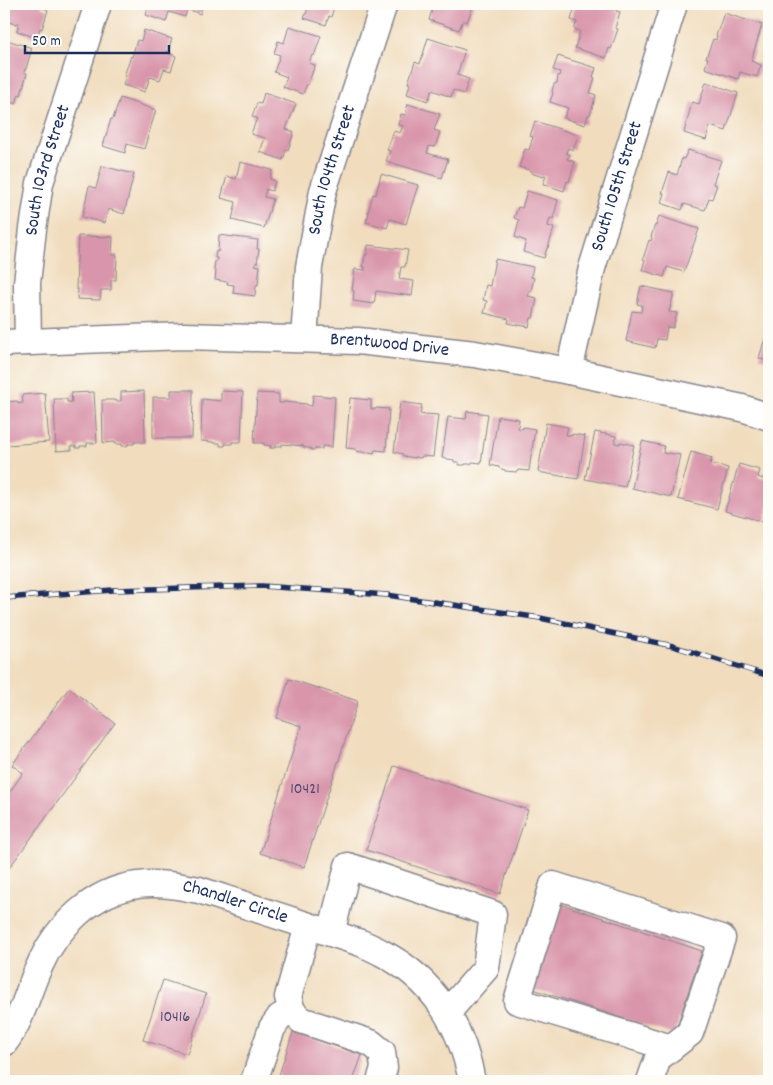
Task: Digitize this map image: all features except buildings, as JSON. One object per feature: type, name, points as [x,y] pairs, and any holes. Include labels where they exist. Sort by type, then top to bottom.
[{"type":"street","name":"South 103rd Street","points":[[16,343],[28,283],[40,183],[98,4]]},
{"type":"street","name":"South 104th Street","points":[[304,340],[309,267],[324,191],[384,4]]},
{"type":"street","name":"South 105th Street","points":[[569,371],[592,268],[674,4]]},
{"type":"street","name":"Brentwood Drive","points":[[16,343],[184,336],[358,341],[476,354],[569,371],[742,408],[769,417]]},
{"type":"street","points":[[380,1081],[384,1068],[382,1052],[371,1043],[301,1020],[292,1011],[288,997],[348,866],[493,914],[486,968],[447,1013]]},
{"type":"street","name":"Chandler Circle","points":[[4,1043],[10,1035],[11,1016],[48,948],[59,932],[88,905],[103,896],[120,888],[158,884],[198,890],[361,943],[383,953],[415,975],[441,1003],[458,1035],[472,1081]]},
{"type":"street","points":[[650,1081],[658,1058],[671,1048],[690,1032],[722,938],[553,885],[517,1001],[671,1048]]},
{"type":"street","points":[[254,1081],[272,1028],[280,1017],[292,1011]]},
{"type":"railway","points":[[4,598],[113,590],[262,586],[387,595],[540,618],[673,646],[769,676]]}]
